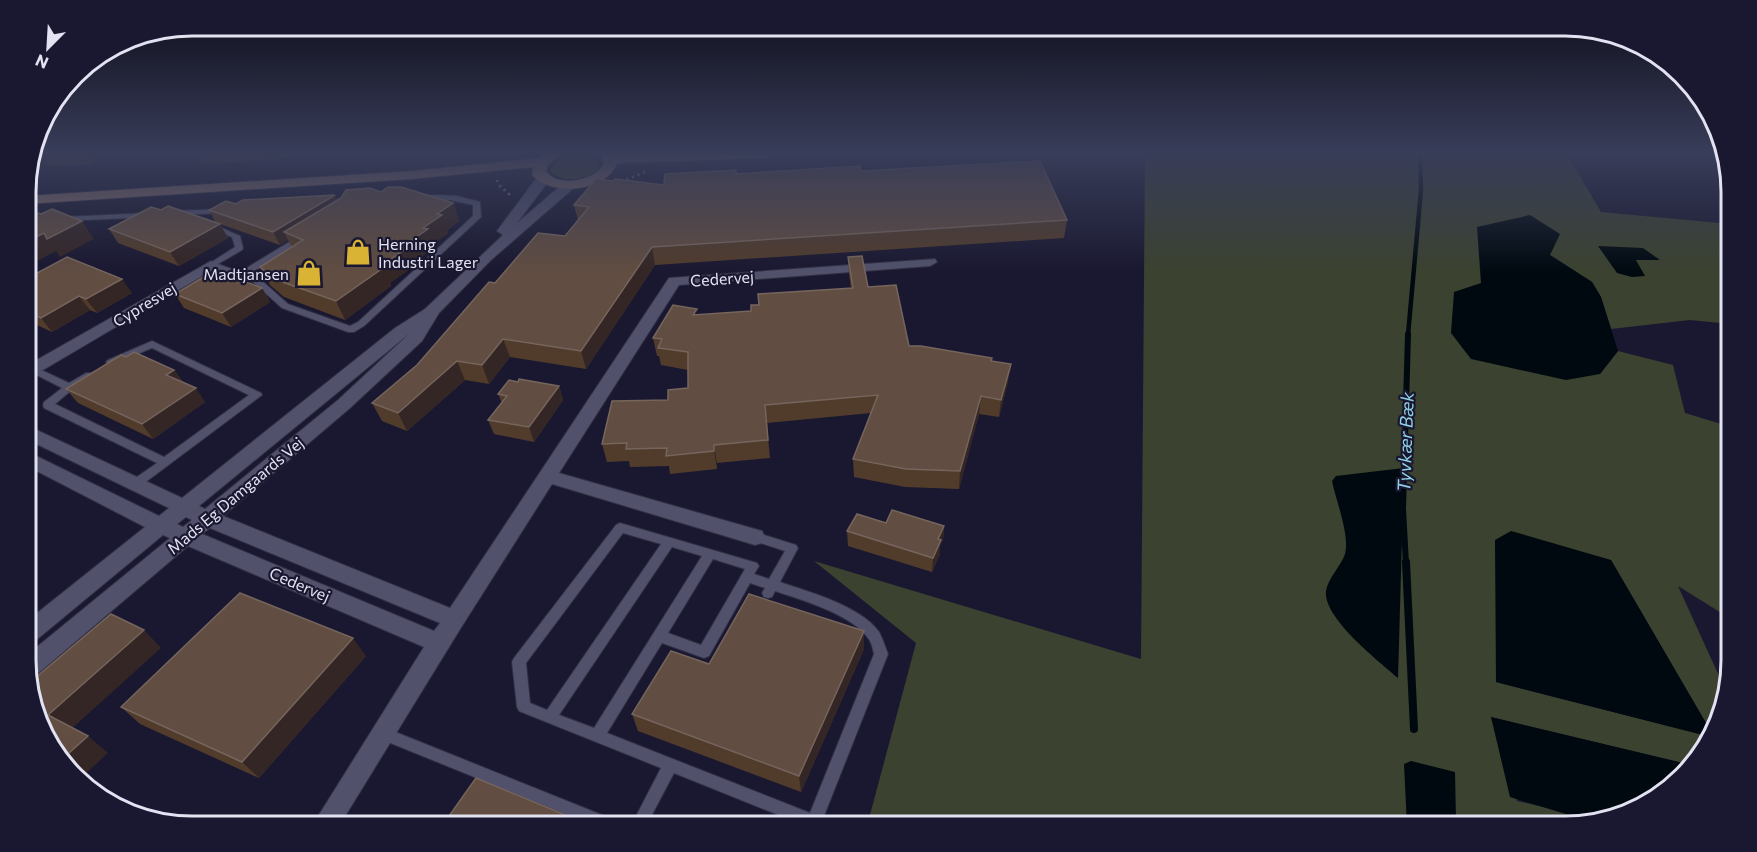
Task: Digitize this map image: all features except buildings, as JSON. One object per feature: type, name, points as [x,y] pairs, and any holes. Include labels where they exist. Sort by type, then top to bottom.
[{"type":"main road","points":[[36,199],[122,194]]},
{"type":"street","name":"Mads Eg Damgaards Vej","points":[[486,257],[527,194]]},
{"type":"street","name":"Mads Eg Damgaards Vej","points":[[36,627],[401,332],[433,310],[486,257],[560,194]]},
{"type":"street","name":"Cedervej","points":[[331,816],[454,619],[674,281],[930,262]]},
{"type":"street","name":"Cypresvej","points":[[36,368],[211,265]]},
{"type":"street","name":"Mads Eg Damgaards Vej","points":[[36,661],[344,404],[416,337],[433,310]]},
{"type":"street","points":[[36,436],[183,507]]},
{"type":"street","points":[[36,463],[161,526]]},
{"type":"street","points":[[547,476],[755,537]]},
{"type":"street","name":"Cedervej","points":[[183,507],[454,619]]},
{"type":"street","name":"Cedervej","points":[[161,526],[439,643]]},
{"type":"lane","points":[[211,265],[257,280],[285,306],[351,330],[361,324],[477,217],[477,204],[468,201],[450,196],[416,199]]},
{"type":"lane","points":[[54,219],[237,210]]},
{"type":"lane","name":"Cypresvej","points":[[204,212],[199,222],[236,236],[239,248],[211,265]]},
{"type":"lane","points":[[241,275],[308,235]]},
{"type":"lane","points":[[135,484],[257,395],[152,344],[119,358],[69,387],[48,405],[165,462]]},
{"type":"lane","points":[[36,374],[69,387]]},
{"type":"lane","points":[[659,636],[704,652],[753,566],[620,528],[519,662],[524,707],[794,816]]},
{"type":"lane","points":[[755,537],[792,548],[770,589]]},
{"type":"lane","points":[[550,717],[669,542]]},
{"type":"lane","points":[[597,736],[710,554]]},
{"type":"lane","points":[[747,577],[770,589],[829,606],[854,619],[873,634],[881,654],[816,816]]},
{"type":"lane","points":[[383,733],[587,816]]},
{"type":"lane","points":[[643,816],[671,765]]},
{"type":"green space","points":[[1145,194],[1590,194],[1601,212],[1721,223],[1721,323],[1690,320],[1611,329],[1601,297],[1592,282],[1550,255],[1530,215],[1600,374],[1618,351],[1673,365],[1685,413],[1721,424],[1721,613],[1678,586],[1720,678],[1716,700],[1707,725],[1611,560],[1496,682],[1702,735],[1682,763],[1491,717],[1517,801],[1579,815],[870,816],[916,643],[814,561],[1141,659]]},
{"type":"shaded area","points":[[1530,215],[1560,234],[1550,255],[1592,282],[1601,297],[1618,351],[1600,374],[1566,380],[1471,359],[1451,333],[1454,292],[1481,283],[1477,227]]},
{"type":"shaded area","points":[[1598,246],[1643,248],[1660,260],[1636,260],[1645,276],[1632,277],[1617,273]]},
{"type":"shaded area","points":[[1404,468],[1398,678],[1342,626],[1327,602],[1326,591],[1329,581],[1343,559],[1346,546],[1346,537],[1332,481],[1336,476]]},
{"type":"shaded area","points":[[1511,531],[1611,560],[1707,725],[1702,735],[1496,682],[1495,540]]},
{"type":"shaded area","points":[[1491,717],[1682,763],[1652,790],[1615,808],[1595,813],[1569,815],[1510,797]]},
{"type":"shaded area","points":[[1411,761],[1455,772],[1456,816],[1407,816],[1404,764]]},
{"type":"waterway","name":"Tyvkær Bæk","points":[[1408,335],[1421,194]]},
{"type":"waterway","name":"Tyvkær Bæk","points":[[1406,564],[1403,509],[1408,334]]},
{"type":"waterway","name":"Tyvkær Bæk","points":[[1406,562],[1414,729]]},
{"type":"place","name":"Herning Industri Lager","points":[[358,252]]},
{"type":"place","name":"Madtjansen","points":[[309,273]]}]
